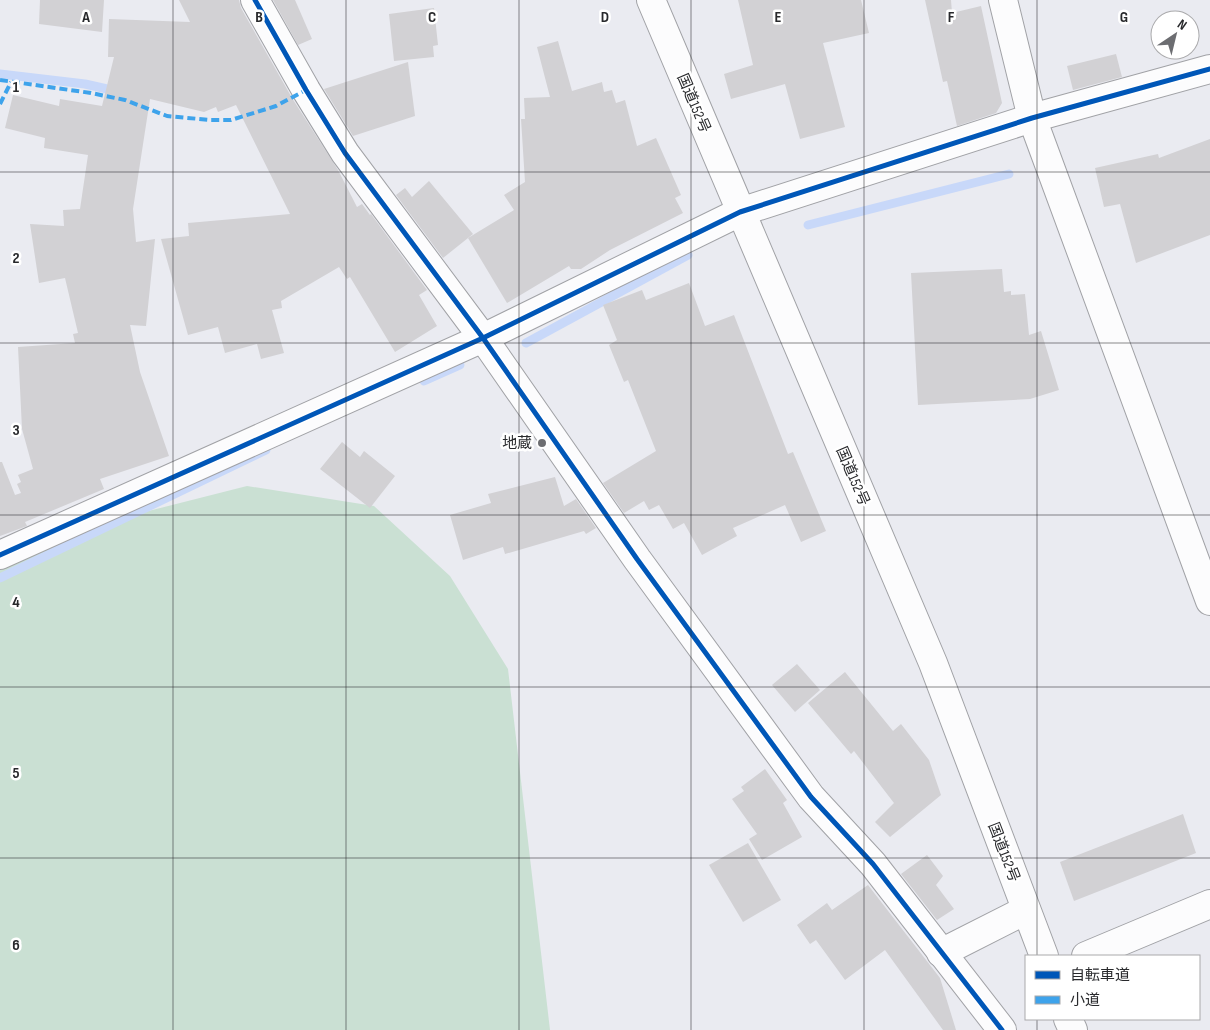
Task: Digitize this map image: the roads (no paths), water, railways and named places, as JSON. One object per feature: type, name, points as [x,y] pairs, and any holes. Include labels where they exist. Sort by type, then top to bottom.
[{"type":"main road","points":[[255,0],[306,90],[345,153],[483,338],[637,559],[806,789],[873,864],[1002,1030]]},
{"type":"main road","name":"国道152号","points":[[651,0],[933,663],[1044,955]]},
{"type":"main road","points":[[1003,0],[1032,118],[1210,600]]},
{"type":"main road","points":[[0,555],[483,338],[740,212],[1032,118],[1210,69]]},
{"type":"main road","points":[[1088,955],[1210,904]]},
{"type":"main road","points":[[941,953],[1026,910]]},
{"type":"waterway","points":[[0,74],[85,84],[116,91]]},
{"type":"waterway","points":[[808,225],[1009,174]]},
{"type":"waterway","points":[[526,343],[688,255]]},
{"type":"waterway","points":[[424,381],[460,365]]},
{"type":"waterway","points":[[0,578],[266,450]]},
{"type":"place","name":"地蔵","points":[[542,443]]}]
